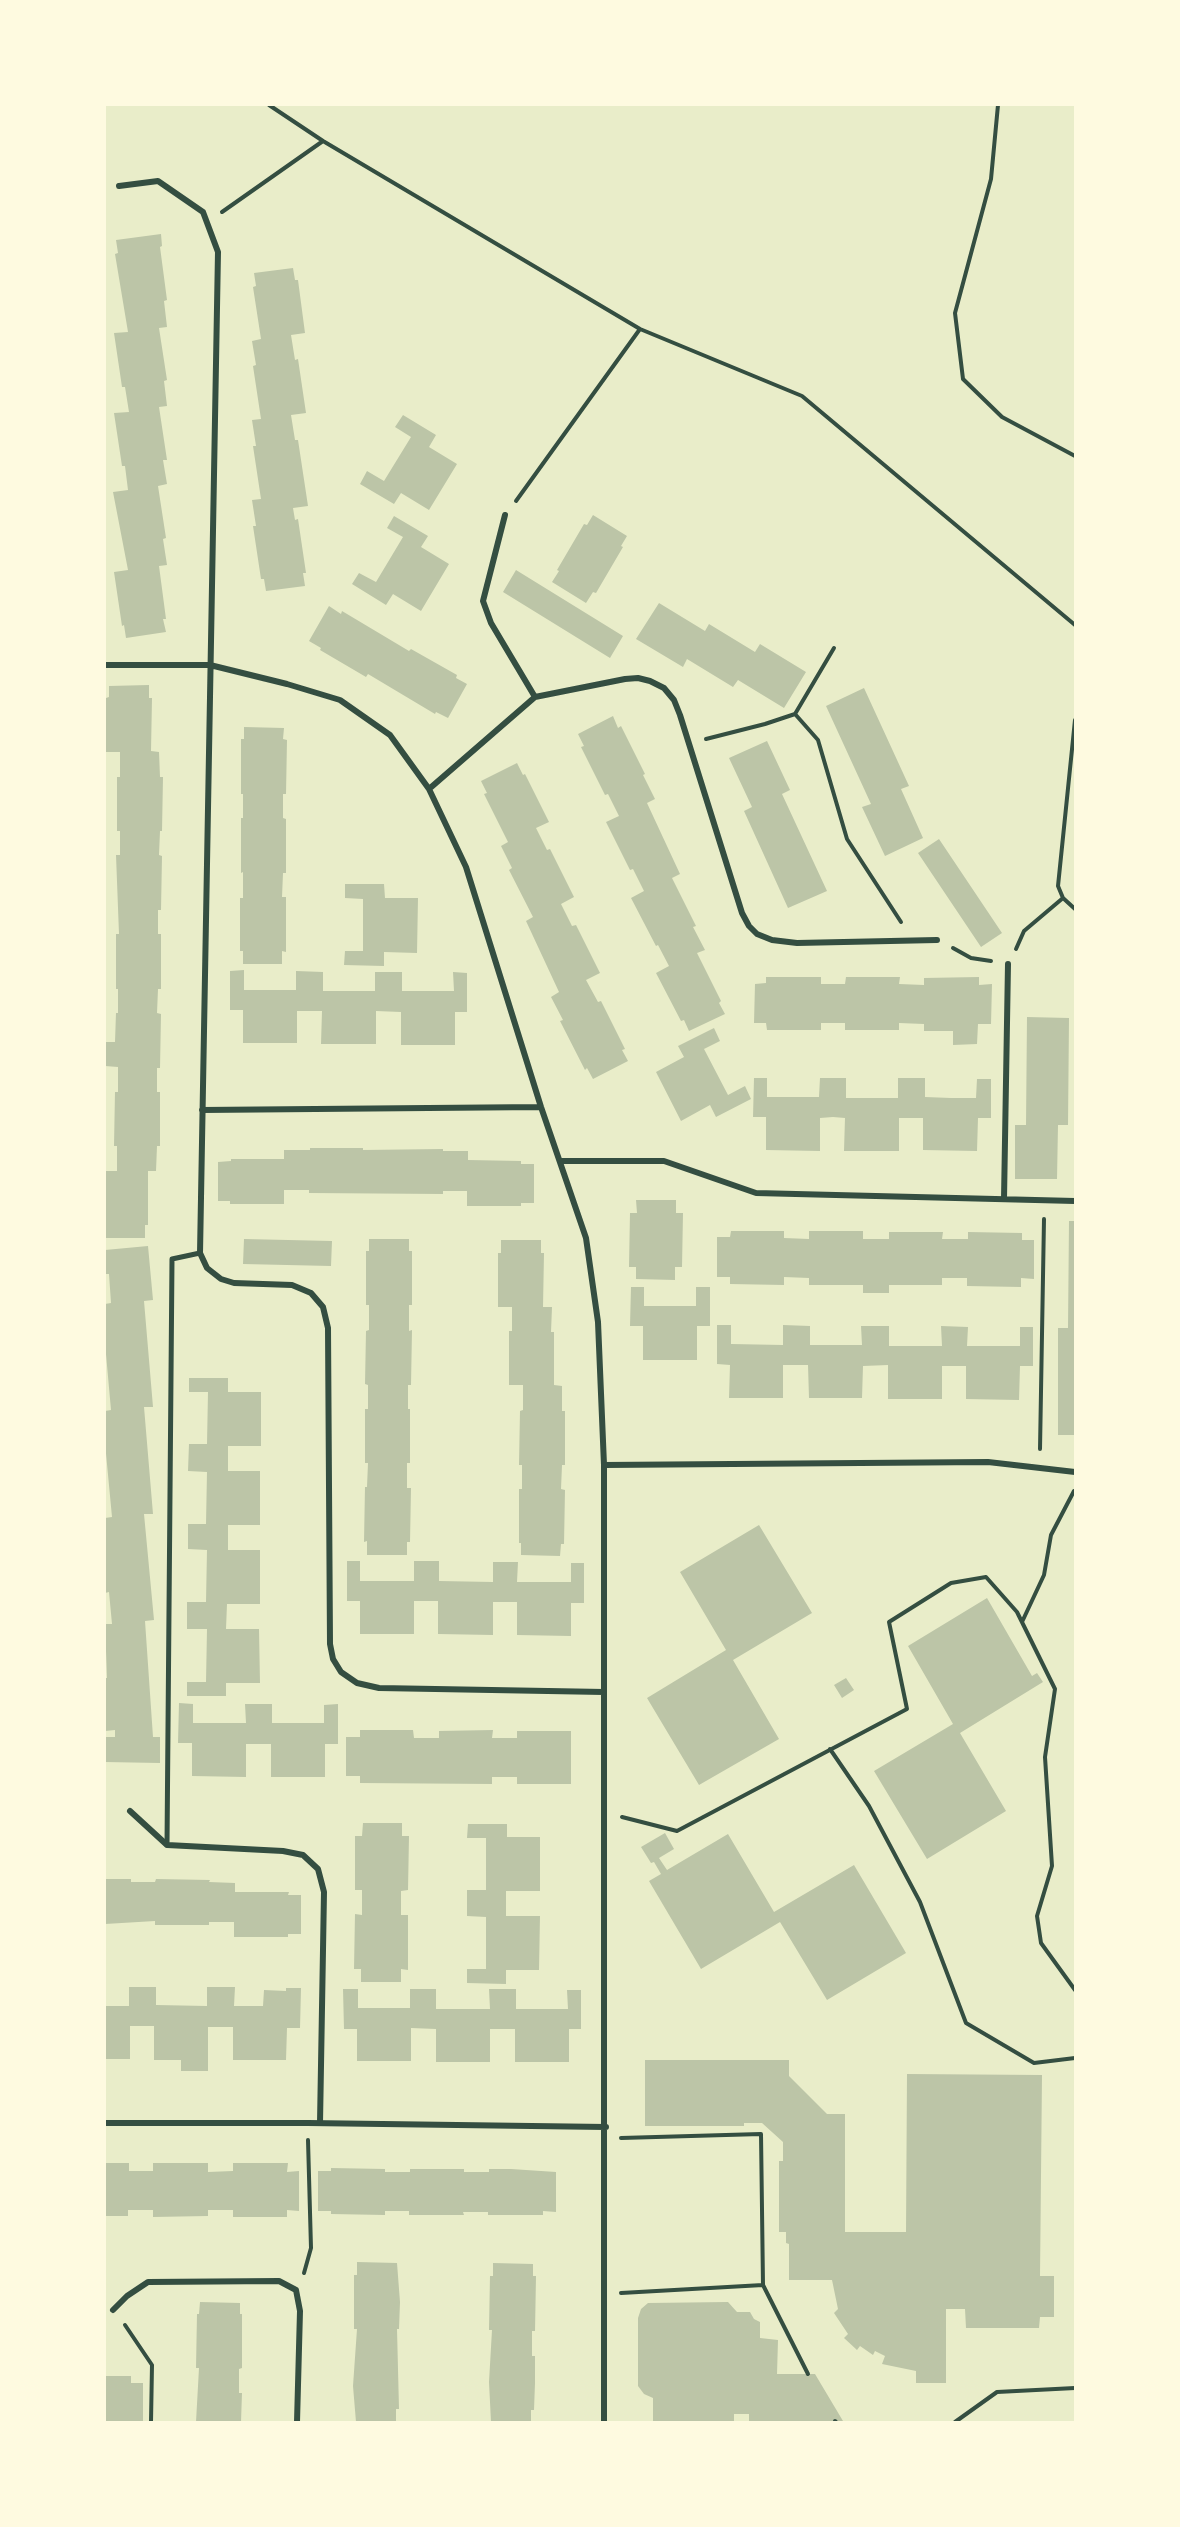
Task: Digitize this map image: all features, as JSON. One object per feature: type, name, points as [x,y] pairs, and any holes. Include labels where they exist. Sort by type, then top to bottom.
[{"type":"street","points":[[119,186],[158,181],[203,212],[218,252],[200,1252],[207,1268],[221,1279],[234,1282],[292,1285],[311,1293],[323,1307],[328,1328],[330,1644],[333,1659],[341,1672],[357,1683],[378,1688],[604,1692]]},
{"type":"street","points":[[505,515],[483,601],[491,623],[535,697]]},
{"type":"street","points":[[105,664],[210,665],[340,700],[390,735],[429,789],[466,867],[541,1107],[586,1238],[598,1322],[604,1465],[606,2127],[604,2422]]},
{"type":"street","points":[[429,789],[535,697],[625,679],[644,679],[664,688],[674,700],[742,913],[749,926],[757,934],[771,940],[797,943],[937,940]]},
{"type":"street","points":[[1004,1199],[1008,964]]},
{"type":"street","points":[[202,1110],[541,1107]]},
{"type":"street","points":[[561,1161],[664,1161],[756,1193],[1075,1201]]},
{"type":"street","points":[[167,1845],[172,1259],[200,1252]]},
{"type":"street","points":[[604,1465],[988,1462],[1075,1472]]},
{"type":"street","points":[[130,1811],[167,1845],[283,1851],[303,1856],[318,1869],[324,1892],[320,2123]]},
{"type":"street","points":[[105,2123],[606,2127]]},
{"type":"street","points":[[113,2310],[127,2296],[148,2282],[279,2281],[296,2289],[300,2311],[297,2422]]},
{"type":"path","points":[[269,105],[323,141],[640,329],[802,396],[1075,625]]},
{"type":"path","points":[[998,105],[992,179],[955,313],[963,379],[1002,417],[1074,456]]},
{"type":"path","points":[[203,212],[220,213],[323,141]]},
{"type":"path","points":[[505,515],[640,329]]},
{"type":"path","points":[[689,743],[795,714],[834,648]]},
{"type":"path","points":[[795,714],[818,740],[847,839],[913,940]]},
{"type":"path","points":[[1075,720],[1073,758],[1058,886],[1063,898],[1075,909]]},
{"type":"path","points":[[937,940],[971,958],[1008,964],[1024,931],[1063,898]]},
{"type":"path","points":[[1039,1468],[1044,1200]]},
{"type":"path","points":[[1022,1623],[1044,1575],[1051,1535],[1075,1489]]},
{"type":"path","points":[[604,1812],[677,1831],[907,1709],[889,1622],[951,1583],[986,1576],[1017,1612],[1055,1689],[1045,1757],[1052,1866],[1037,1916],[1041,1943],[1075,1990]]},
{"type":"path","points":[[830,1749],[868,1806],[920,1902],[966,2023],[1034,2063],[1075,2058]]},
{"type":"path","points":[[296,2289],[308,2264],[311,2248],[308,2123]]},
{"type":"path","points":[[605,2138],[761,2134],[763,2285],[808,2374]]},
{"type":"path","points":[[605,2294],[763,2285]]},
{"type":"path","points":[[113,2310],[132,2332],[152,2366],[152,2422]]},
{"type":"path","points":[[956,2422],[997,2392],[1075,2388]]},
{"type":"building","points":[[161,234],[162,246],[160,247],[167,300],[164,301],[167,327],[159,328],[167,380],[164,381],[167,406],[159,407],[167,460],[163,460],[167,484],[158,486],[166,538],[163,539],[167,565],[159,566],[166,632],[126,638],[114,572],[128,570],[113,492],[128,490],[114,413],[129,412],[125,387],[122,387],[114,333],[128,332],[115,254],[118,253],[116,240]]},
{"type":"building","points":[[293,268],[295,280],[298,280],[305,333],[291,335],[295,360],[298,359],[306,413],[291,415],[295,440],[298,440],[308,506],[293,508],[295,520],[298,519],[306,573],[303,573],[305,586],[266,591],[264,579],[261,579],[253,526],[256,526],[252,500],[261,499],[253,446],[256,446],[252,420],[261,419],[253,366],[256,365],[252,341],[261,339],[253,287],[256,286],[254,273]]},
{"type":"building","points":[[403,415],[436,435],[429,447],[457,464],[429,510],[401,493],[394,504],[360,484],[367,471],[384,481],[411,437],[395,427]]},
{"type":"building","points":[[593,515],[627,536],[596,593],[593,592],[586,603],[552,582],[584,524],[587,525]]},
{"type":"building","points":[[394,516],[428,536],[421,547],[449,564],[421,611],[393,594],[386,605],[352,584],[359,573],[376,582],[403,537],[387,528]]},
{"type":"building","points":[[516,570],[623,636],[610,658],[503,592]]},
{"type":"building","points":[[659,603],[705,631],[709,624],[755,652],[760,644],[806,672],[784,708],[738,680],[733,687],[687,659],[683,667],[636,639]]},
{"type":"building","points":[[329,606],[457,675],[456,678],[467,684],[448,718],[436,712],[435,714],[368,674],[366,677],[309,641]]},
{"type":"building","points":[[149,685],[149,698],[152,698],[151,751],[159,752],[160,777],[163,777],[159,855],[162,856],[161,910],[158,910],[158,934],[161,934],[161,989],[158,989],[157,1013],[161,1014],[160,1068],[157,1068],[157,1092],[160,1092],[160,1146],[157,1146],[156,1171],[148,1171],[148,1225],[145,1225],[145,1238],[105,1238],[105,1171],[117,1171],[117,1146],[114,1146],[118,1067],[105,1066],[105,1042],[115,1042],[116,1013],[118,1013],[116,934],[119,934],[116,855],[120,855],[120,831],[117,831],[117,777],[120,777],[120,752],[106,752],[106,698],[109,697],[109,686]]},
{"type":"building","points":[[864,688],[909,786],[901,789],[923,838],[885,856],[862,807],[871,804],[826,706]]},
{"type":"building","points":[[613,716],[618,728],[621,726],[655,799],[647,803],[680,874],[672,878],[696,926],[693,927],[705,950],[697,953],[725,1014],[689,1031],[684,1020],[681,1021],[656,973],[669,966],[631,898],[644,891],[633,869],[630,870],[606,822],[619,816],[608,794],[605,795],[581,747],[584,746],[578,734]]},
{"type":"building","points":[[244,727],[284,728],[283,739],[287,740],[286,794],[283,794],[283,818],[286,819],[286,873],[283,873],[282,897],[286,897],[286,952],[282,951],[282,964],[243,964],[243,951],[240,951],[240,898],[243,898],[241,739],[244,739]]},
{"type":"building","points":[[767,741],[790,790],[782,794],[827,891],[788,908],[744,811],[752,807],[729,758]]},
{"type":"building","points":[[517,763],[549,822],[536,828],[547,850],[550,849],[574,897],[561,904],[572,926],[576,925],[600,973],[586,980],[598,1002],[601,1001],[625,1049],[622,1050],[628,1061],[593,1079],[587,1068],[585,1070],[560,1021],[563,1020],[551,997],[559,992],[526,921],[533,917],[509,870],[512,868],[501,846],[508,842],[484,794],[487,793],[481,781]]},
{"type":"building","points":[[939,839],[1002,933],[981,947],[918,853]]},
{"type":"building","points":[[345,884],[384,884],[385,898],[418,898],[417,953],[384,952],[384,966],[344,965],[345,951],[363,951],[363,899],[345,898]]},
{"type":"building","points":[[244,970],[244,990],[296,990],[296,971],[323,972],[323,991],[375,991],[375,972],[402,972],[402,991],[454,991],[453,972],[467,973],[467,1012],[455,1012],[455,1045],[401,1045],[401,1012],[376,1011],[376,1044],[321,1044],[322,1011],[297,1011],[297,1043],[243,1043],[243,1010],[230,1010],[230,971]]},
{"type":"building","points":[[766,977],[821,977],[821,984],[845,984],[846,977],[900,977],[899,984],[924,985],[924,978],[979,977],[979,985],[992,984],[991,1024],[978,1024],[977,1044],[953,1045],[953,1031],[924,1031],[924,1024],[899,1023],[899,1030],[845,1030],[845,1023],[821,1023],[821,1030],[767,1030],[766,1023],[754,1023],[755,984],[766,983]]},
{"type":"building","points":[[1027,1017],[1069,1018],[1068,1125],[1058,1125],[1057,1179],[1015,1179],[1015,1125],[1026,1125]]},
{"type":"building","points":[[714,1028],[720,1041],[704,1049],[728,1095],[745,1086],[751,1099],[716,1117],[710,1105],[681,1121],[656,1072],[684,1057],[678,1046]]},
{"type":"building","points":[[754,1078],[767,1078],[767,1097],[819,1097],[820,1078],[846,1078],[846,1098],[898,1098],[898,1078],[925,1078],[925,1097],[976,1098],[977,1079],[991,1079],[991,1118],[978,1118],[977,1151],[923,1150],[923,1118],[899,1118],[899,1151],[844,1151],[845,1118],[833,1117],[820,1118],[820,1151],[766,1150],[766,1117],[753,1117]]},
{"type":"building","points":[[310,1148],[443,1149],[443,1151],[468,1151],[468,1160],[521,1161],[521,1164],[534,1164],[534,1203],[521,1203],[521,1206],[467,1206],[467,1191],[443,1191],[443,1194],[309,1193],[309,1190],[284,1190],[284,1204],[230,1204],[230,1201],[218,1201],[218,1162],[231,1161],[231,1159],[284,1159],[284,1150],[310,1150]]},
{"type":"building","points":[[636,1200],[676,1200],[676,1213],[683,1213],[682,1267],[675,1267],[675,1280],[636,1279],[636,1267],[629,1267],[630,1213],[637,1213]]},
{"type":"building","points":[[1069,1221],[1075,1221],[1075,1435],[1058,1435],[1058,1328],[1068,1328]]},
{"type":"building","points":[[731,1231],[784,1231],[784,1238],[809,1239],[809,1231],[863,1231],[863,1239],[889,1239],[889,1232],[943,1232],[942,1239],[968,1239],[968,1232],[1022,1233],[1022,1240],[1034,1240],[1034,1279],[1021,1278],[1021,1287],[967,1286],[967,1278],[942,1278],[942,1285],[889,1285],[889,1293],[863,1293],[863,1285],[809,1285],[809,1278],[784,1277],[784,1285],[730,1284],[730,1277],[717,1277],[717,1237],[730,1237]]},
{"type":"building","points":[[244,1239],[332,1241],[331,1266],[243,1264]]},
{"type":"building","points":[[369,1239],[409,1239],[409,1251],[412,1251],[412,1305],[409,1305],[409,1331],[412,1330],[411,1385],[408,1385],[410,1463],[407,1463],[407,1488],[411,1488],[410,1542],[407,1542],[407,1555],[367,1555],[367,1541],[364,1542],[368,1463],[365,1463],[365,1409],[368,1409],[368,1385],[365,1384],[366,1331],[369,1330],[369,1305],[366,1305],[366,1251],[369,1251]]},
{"type":"building","points":[[501,1240],[541,1240],[541,1253],[544,1253],[543,1307],[552,1307],[554,1385],[562,1386],[562,1411],[565,1411],[565,1465],[562,1465],[561,1489],[565,1490],[564,1544],[561,1544],[560,1556],[521,1555],[519,1489],[522,1489],[522,1465],[519,1465],[523,1385],[509,1385],[509,1331],[512,1331],[512,1307],[498,1307],[498,1253],[501,1253]]},
{"type":"building","points":[[148,1246],[153,1300],[144,1301],[153,1407],[144,1407],[153,1514],[144,1514],[154,1620],[145,1621],[153,1737],[160,1737],[160,1763],[105,1762],[105,1737],[115,1737],[115,1730],[105,1731],[105,1678],[107,1678],[105,1624],[112,1624],[109,1592],[105,1593],[105,1518],[112,1517],[105,1443],[105,1411],[111,1410],[105,1343],[105,1304],[111,1303],[109,1274],[105,1274],[105,1250]]},
{"type":"building","points":[[631,1287],[644,1287],[644,1306],[696,1306],[696,1287],[710,1287],[710,1326],[697,1326],[697,1360],[643,1360],[643,1326],[630,1326]]},
{"type":"building","points":[[717,1325],[731,1325],[731,1344],[783,1345],[783,1325],[810,1326],[810,1345],[862,1345],[861,1326],[889,1326],[889,1346],[942,1346],[941,1326],[968,1327],[967,1346],[1020,1346],[1020,1327],[1033,1327],[1033,1366],[1020,1366],[1019,1400],[966,1399],[966,1366],[942,1366],[942,1399],[888,1399],[888,1365],[863,1366],[862,1398],[809,1398],[808,1365],[783,1365],[783,1398],[729,1398],[730,1365],[717,1364]]},
{"type":"building","points":[[189,1378],[228,1378],[228,1392],[261,1392],[261,1446],[228,1446],[228,1471],[260,1471],[260,1525],[228,1525],[228,1550],[260,1550],[260,1604],[227,1604],[226,1629],[259,1629],[260,1683],[226,1683],[226,1696],[187,1696],[187,1682],[206,1682],[207,1629],[187,1629],[187,1602],[206,1602],[207,1550],[188,1549],[188,1524],[206,1524],[207,1472],[188,1471],[189,1444],[207,1444],[208,1392],[189,1392]]},
{"type":"building","points":[[759,1525],[812,1613],[733,1660],[779,1739],[699,1785],[647,1698],[726,1650],[680,1572]]},
{"type":"building","points":[[347,1561],[360,1561],[360,1581],[414,1581],[414,1561],[439,1561],[439,1581],[493,1582],[493,1562],[518,1562],[517,1582],[571,1582],[571,1563],[584,1563],[584,1603],[571,1603],[571,1636],[517,1635],[517,1602],[493,1602],[493,1635],[438,1634],[438,1601],[414,1601],[414,1634],[360,1634],[360,1601],[347,1601]]},
{"type":"building","points":[[987,1598],[1032,1676],[1037,1673],[1043,1682],[960,1733],[1006,1811],[927,1859],[874,1771],[953,1724],[908,1646]]},
{"type":"building","points":[[846,1678],[854,1690],[842,1698],[834,1685]]},
{"type":"building","points":[[179,1703],[193,1704],[193,1723],[246,1723],[245,1704],[272,1704],[272,1723],[324,1723],[324,1705],[338,1704],[338,1744],[325,1744],[325,1777],[271,1777],[271,1744],[246,1744],[246,1777],[192,1776],[192,1743],[178,1743]]},
{"type":"building","points":[[360,1730],[413,1730],[414,1738],[439,1738],[439,1731],[493,1730],[492,1738],[517,1738],[517,1731],[571,1731],[571,1784],[517,1784],[517,1777],[492,1777],[492,1784],[360,1783],[360,1776],[346,1776],[346,1737],[360,1737]]},
{"type":"building","points":[[363,1823],[402,1823],[402,1836],[409,1836],[408,1890],[401,1891],[401,1915],[408,1915],[408,1970],[401,1969],[401,1982],[361,1982],[361,1969],[354,1969],[355,1914],[362,1915],[362,1890],[355,1890],[355,1836],[362,1836]]},
{"type":"building","points":[[468,1824],[507,1824],[507,1837],[540,1837],[540,1891],[506,1891],[506,1916],[540,1916],[539,1970],[506,1970],[506,1984],[467,1983],[467,1969],[486,1969],[486,1917],[467,1916],[467,1890],[486,1890],[486,1838],[467,1838]]},
{"type":"building","points":[[665,1833],[674,1849],[659,1858],[667,1870],[728,1834],[774,1912],[854,1865],[906,1953],[827,2000],[780,1922],[701,1969],[649,1881],[661,1874],[641,1847]]},
{"type":"building","points":[[105,1879],[131,1879],[131,1882],[155,1882],[156,1879],[210,1880],[209,1882],[235,1883],[235,1892],[289,1892],[288,1895],[301,1895],[301,1934],[288,1934],[288,1937],[234,1937],[234,1922],[209,1922],[209,1925],[155,1925],[155,1921],[105,1924]]},
{"type":"building","points":[[129,1987],[156,1987],[156,2005],[207,2006],[207,1987],[235,1987],[234,2006],[263,2006],[264,1990],[286,1991],[286,1988],[301,1988],[300,2028],[287,2028],[286,2060],[233,2060],[233,2027],[208,2027],[208,2071],[181,2071],[181,2060],[154,2060],[154,2026],[130,2026],[130,2059],[105,2059],[105,2006],[129,2006]]},
{"type":"building","points":[[343,1989],[358,1989],[358,2008],[410,2008],[410,1989],[436,1989],[436,2009],[490,2009],[489,1989],[516,1989],[516,2009],[568,2009],[567,1990],[581,1990],[581,2029],[569,2029],[569,2062],[515,2062],[515,2029],[490,2029],[490,2062],[436,2062],[436,2029],[411,2028],[411,2061],[357,2061],[357,2029],[344,2029]]},
{"type":"building","points":[[645,2060],[789,2060],[789,2076],[827,2114],[845,2114],[845,2232],[906,2232],[907,2074],[1042,2075],[1040,2276],[1054,2276],[1054,2317],[1040,2317],[1039,2328],[966,2328],[965,2309],[946,2309],[946,2383],[916,2383],[916,2371],[882,2364],[885,2356],[875,2351],[873,2355],[860,2346],[857,2350],[844,2338],[848,2334],[834,2313],[838,2309],[832,2280],[789,2280],[789,2244],[786,2243],[786,2232],[779,2232],[779,2161],[783,2161],[783,2142],[762,2123],[744,2123],[744,2126],[645,2126]]},
{"type":"building","points":[[105,2163],[129,2163],[129,2171],[153,2171],[153,2163],[208,2163],[208,2172],[233,2171],[233,2163],[288,2163],[287,2172],[299,2171],[299,2211],[287,2210],[287,2217],[233,2217],[233,2210],[208,2210],[208,2216],[153,2217],[153,2210],[128,2210],[128,2216],[105,2216]]},
{"type":"building","points":[[331,2168],[385,2169],[385,2172],[410,2172],[410,2169],[464,2169],[464,2172],[489,2172],[489,2169],[511,2169],[556,2172],[556,2212],[543,2211],[543,2215],[488,2215],[488,2212],[463,2212],[464,2215],[409,2215],[409,2211],[385,2211],[385,2215],[331,2214],[331,2211],[318,2211],[318,2171],[331,2171]]},
{"type":"building","points":[[357,2262],[397,2263],[400,2302],[399,2329],[397,2329],[399,2409],[396,2409],[396,2422],[356,2422],[353,2386],[357,2329],[354,2329],[354,2275],[357,2275]]},
{"type":"building","points":[[493,2263],[533,2264],[533,2276],[536,2276],[535,2331],[532,2331],[535,2383],[531,2422],[491,2422],[489,2382],[492,2330],[489,2330],[490,2276],[493,2276]]},
{"type":"building","points":[[200,2302],[240,2303],[240,2314],[242,2314],[242,2368],[239,2369],[239,2393],[242,2393],[241,2422],[196,2422],[199,2368],[196,2368],[197,2314],[199,2314]]},
{"type":"building","points":[[728,2302],[737,2312],[750,2312],[754,2319],[760,2322],[760,2338],[778,2340],[777,2374],[815,2374],[843,2421],[749,2422],[749,2414],[734,2414],[734,2422],[653,2422],[653,2398],[644,2394],[638,2386],[638,2318],[641,2309],[648,2303]]},
{"type":"building","points":[[105,2376],[131,2376],[131,2383],[143,2383],[143,2422],[105,2422]]}]
